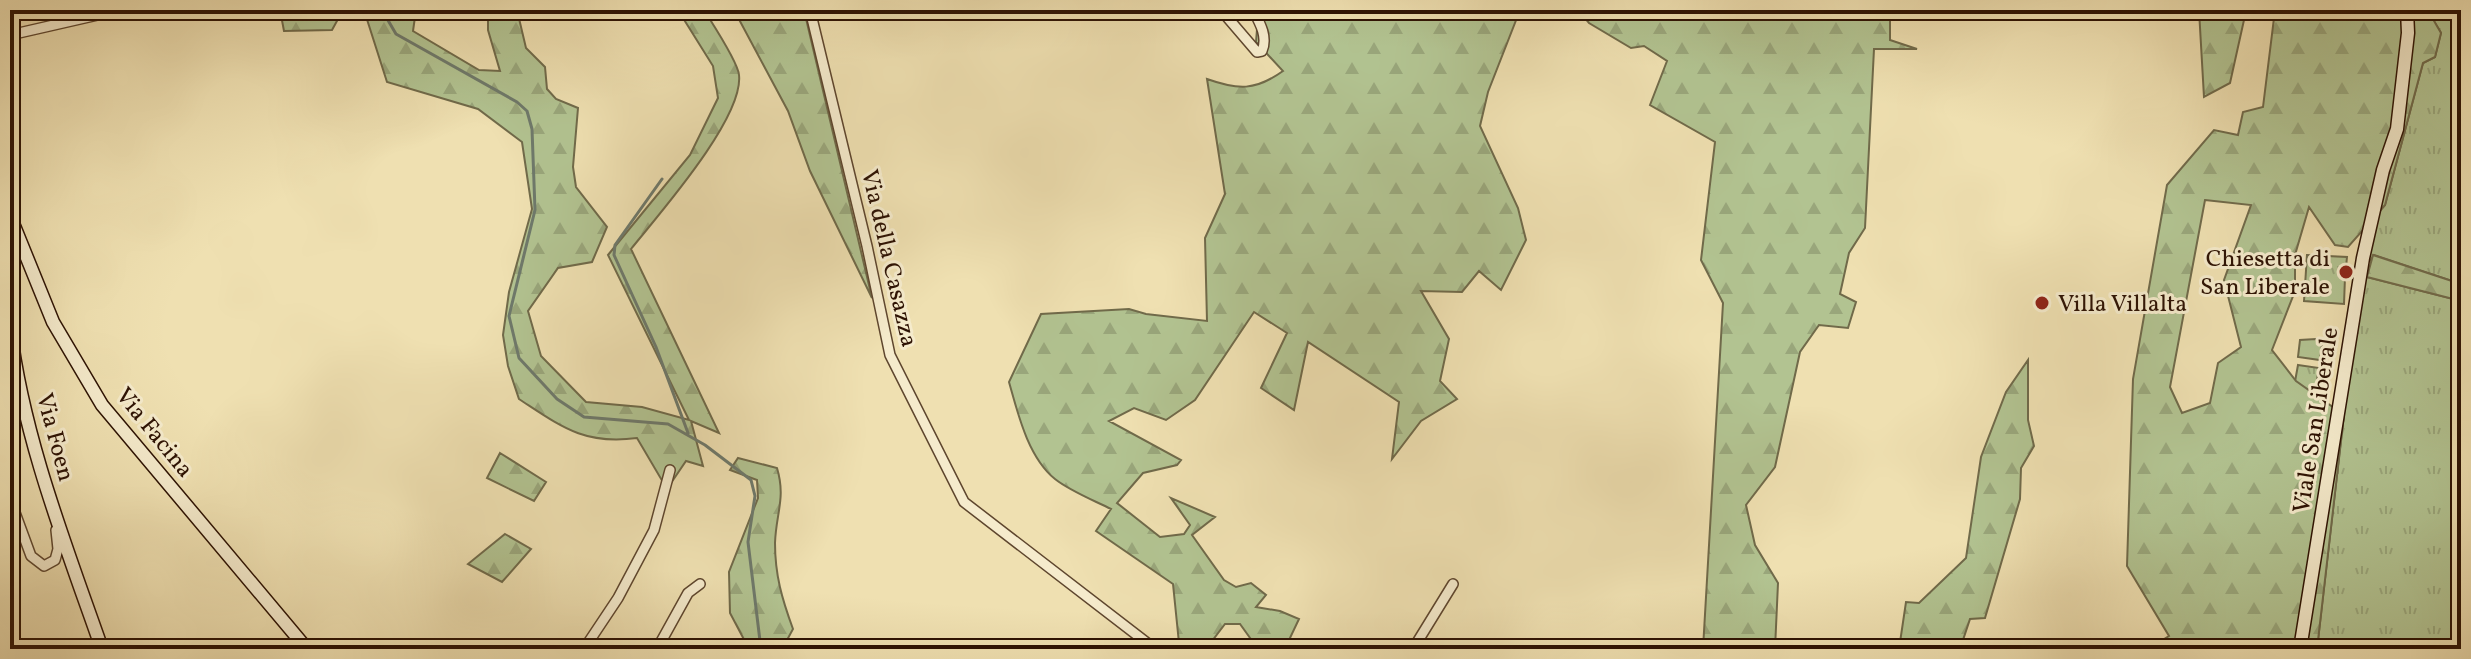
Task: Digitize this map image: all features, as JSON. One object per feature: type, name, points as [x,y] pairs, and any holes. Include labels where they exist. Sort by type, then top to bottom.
[{"type":"street","name":"Via della Casazza","points":[[810,10],[890,355],[964,502],[1155,649]]},
{"type":"street","points":[[1221,10],[1257,52],[1262,51],[1265,45],[1253,10]]},
{"type":"street","name":"Viale San Liberale","points":[[2300,649],[2363,258],[2383,170],[2397,129],[2408,33],[2407,10]]},
{"type":"street","points":[[10,35],[102,14]]},
{"type":"street","name":"Via Facina","points":[[10,216],[53,322],[102,405],[307,649]]},
{"type":"street","name":"Via Foen","points":[[10,328],[15,369],[54,511],[102,649]]},
{"type":"street","points":[[584,649],[618,598],[654,530],[670,470]]},
{"type":"street","name":"Via Foen","points":[[10,499],[31,556],[44,566],[55,560],[58,549],[54,511]]},
{"type":"street","points":[[657,649],[688,593],[700,584]]},
{"type":"street","points":[[1413,649],[1453,584]]},
{"type":"green space","points":[[280,10],[343,10],[332,30],[284,31]]},
{"type":"green space","points":[[364,10],[416,10],[413,31],[479,70],[500,71],[488,30],[488,10],[517,10],[526,48],[545,67],[547,89],[556,99],[578,108],[573,167],[576,187],[607,227],[592,262],[558,268],[528,311],[541,356],[586,402],[642,407],[689,420],[608,255],[690,155],[718,98],[713,66],[678,10],[704,10],[738,69],[737,93],[714,140],[679,190],[631,249],[719,433],[691,421],[703,466],[686,461],[667,489],[637,438],[602,439],[574,432],[519,399],[508,366],[503,335],[509,292],[532,209],[522,142],[478,109],[387,82]]},
{"type":"green space","points":[[734,10],[804,10],[872,298],[810,171],[788,111]]},
{"type":"green space","points":[[1270,10],[1520,10],[1488,92],[1480,126],[1518,208],[1526,240],[1501,290],[1479,271],[1462,292],[1421,291],[1449,339],[1440,381],[1457,399],[1421,421],[1392,459],[1399,402],[1308,342],[1294,410],[1261,388],[1287,333],[1254,312],[1195,400],[1166,420],[1134,408],[1109,421],[1181,460],[1177,465],[1143,473],[1117,503],[1160,537],[1184,534],[1190,525],[1171,498],[1215,517],[1192,535],[1224,580],[1236,587],[1251,583],[1266,595],[1256,607],[1280,611],[1299,619],[1288,649],[1258,649],[1240,624],[1225,624],[1212,641],[1179,643],[1173,584],[1096,531],[1111,509],[1068,487],[1046,470],[1025,434],[1009,382],[1041,314],[1129,309],[1207,321],[1205,238],[1225,194],[1207,79],[1246,87],[1264,82],[1283,71],[1256,42],[1258,17]]},
{"type":"green space","points":[[1578,10],[1890,10],[1890,40],[1917,49],[1874,49],[1865,228],[1849,253],[1840,294],[1856,302],[1848,328],[1819,325],[1800,352],[1775,467],[1746,505],[1755,545],[1778,583],[1775,649],[1703,649],[1723,303],[1701,260],[1715,142],[1650,105],[1667,61],[1644,46],[1631,48],[1589,23]]},
{"type":"green space","points":[[2199,10],[2242,10],[2244,20],[2230,83],[2204,97]]},
{"type":"green space","points":[[2275,10],[2461,10],[2461,23],[2430,14],[2441,33],[2435,57],[2423,63],[2385,205],[2348,247],[2335,245],[2309,207],[2295,255],[2295,291],[2272,350],[2296,381],[2344,415],[2317,649],[2152,649],[2169,636],[2127,566],[2133,379],[2167,185],[2214,130],[2238,135],[2243,112],[2263,107]],"holes":[[[2205,200],[2251,205],[2224,280],[2241,347],[2218,363],[2210,403],[2182,413],[2170,387]]]},
{"type":"green space","points":[[2429,13],[2461,23],[2461,284],[2374,255],[2370,261],[2363,258],[2371,221],[2385,205],[2423,63],[2435,57],[2441,33]]},
{"type":"green space","points":[[2307,255],[2347,257],[2346,267],[2341,267],[2339,275],[2345,277],[2344,304],[2304,301]]},
{"type":"green space","points":[[2373,255],[2461,284],[2461,301],[2367,277]]},
{"type":"green space","points":[[2367,277],[2461,301],[2461,649],[2317,649],[2359,283]]},
{"type":"green space","points":[[2316,339],[2322,343],[2320,360],[2298,357],[2300,340]]},
{"type":"green space","points":[[2028,360],[2028,420],[2034,446],[2021,468],[2020,499],[1985,618],[1970,619],[1960,649],[1899,649],[1906,602],[1919,603],[1966,558],[1981,457],[2006,392]]},
{"type":"green space","points":[[2298,365],[2319,368],[2315,392],[2294,387]]},
{"type":"green space","points":[[500,453],[546,482],[534,501],[487,478]]},
{"type":"green space","points":[[738,458],[777,468],[781,497],[775,555],[780,587],[793,629],[787,640],[791,649],[749,649],[730,613],[729,572],[758,498],[757,480],[730,470]]},
{"type":"green space","points":[[505,534],[531,549],[502,582],[468,564]]},
{"type":"waterway","points":[[382,10],[396,34],[517,102],[527,111],[532,129],[535,210],[509,316],[519,358],[557,399],[584,417],[668,424],[705,445],[751,480],[755,496],[748,542],[760,641],[764,649]]},
{"type":"waterway","points":[[662,179],[615,245],[614,255],[656,347],[688,433]]},
{"type":"place","name":"Chiesetta di San Liberale","points":[[2346,272]]},
{"type":"place","name":"Villa Villalta","points":[[2042,303]]}]
